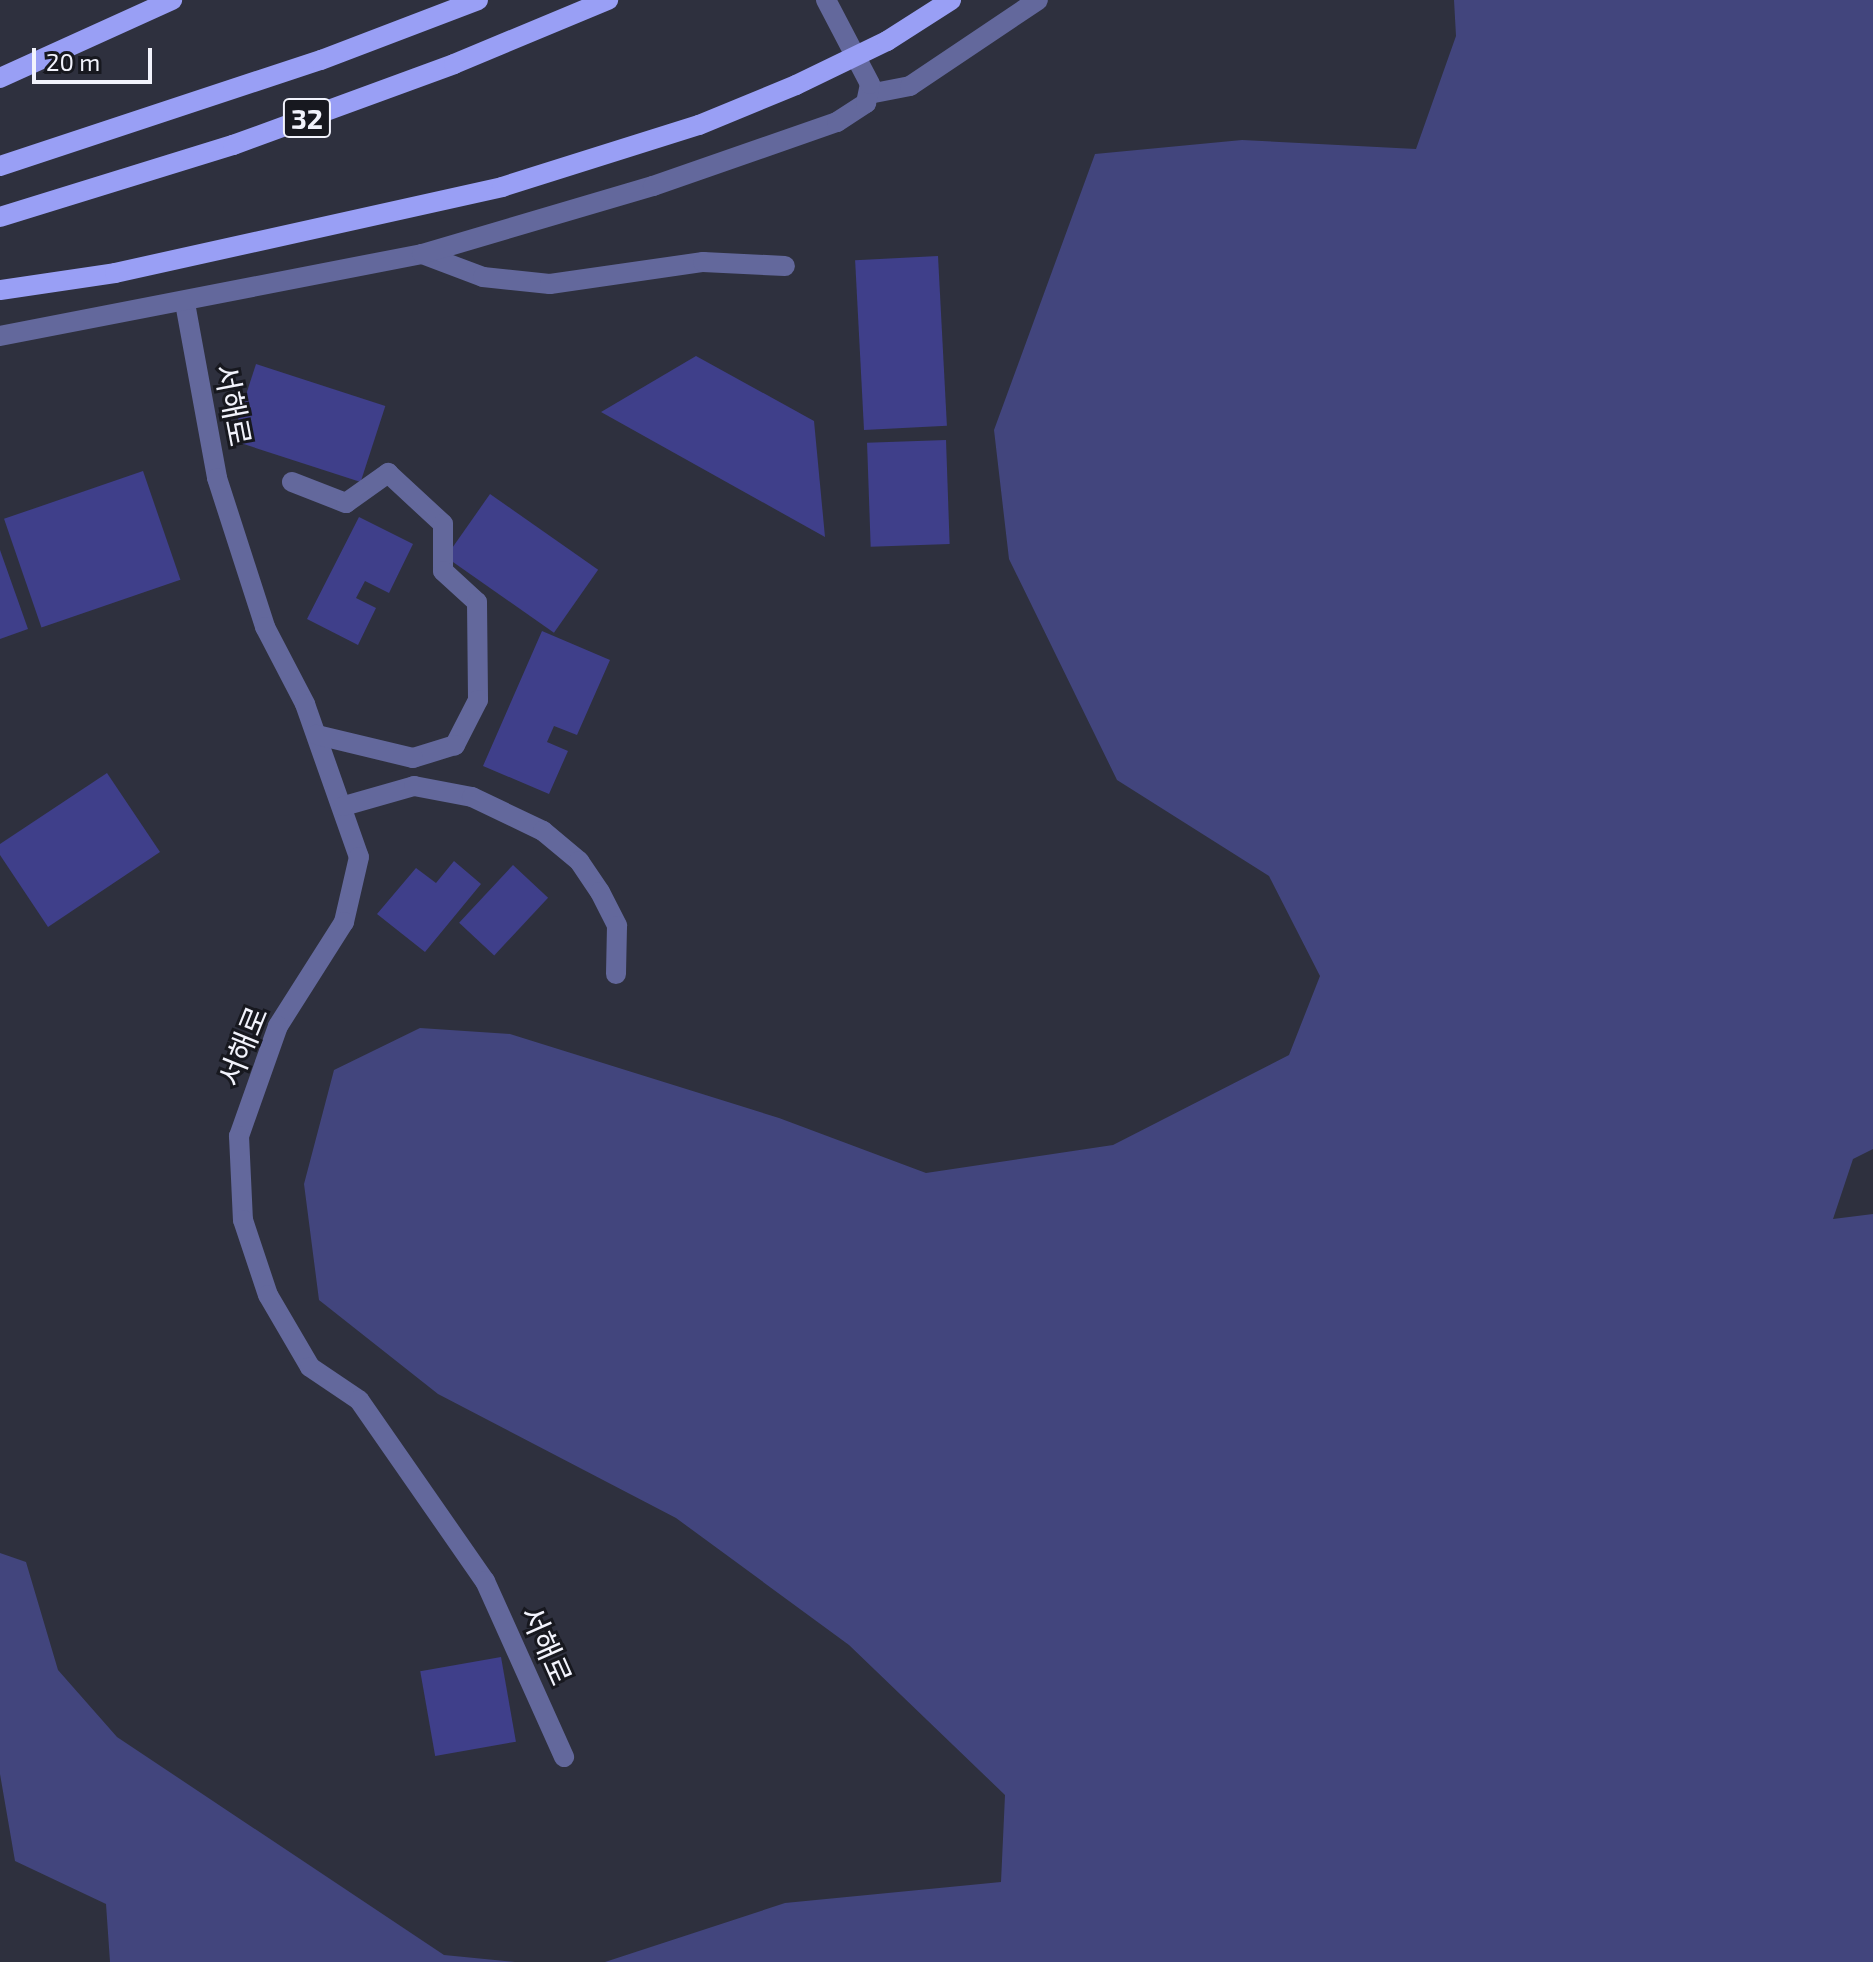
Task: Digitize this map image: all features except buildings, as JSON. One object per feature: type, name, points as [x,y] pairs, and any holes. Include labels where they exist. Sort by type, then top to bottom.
[{"type":"main road","points":[[0,78],[172,0]]},
{"type":"main road","name":"32","points":[[0,166],[306,65],[478,0]]},
{"type":"main road","name":"32","points":[[0,217],[233,145],[454,64],[608,0]]},
{"type":"main road","points":[[0,290],[131,270],[502,187],[699,125],[856,56],[951,0]]},
{"type":"street","points":[[826,0],[856,56],[869,94]]},
{"type":"street","points":[[0,336],[185,303],[422,254],[517,230],[849,117],[869,94],[910,86],[1038,0]]},
{"type":"street","points":[[422,254],[483,277],[550,284],[703,262],[785,266]]},
{"type":"street","name":"서해로","points":[[185,303],[217,478],[265,627],[317,735],[344,806],[359,857],[344,922],[278,1026],[239,1136],[243,1220],[268,1295],[310,1367],[359,1400],[485,1581],[564,1757]]},
{"type":"street","points":[[292,482],[346,503],[388,473],[443,524],[443,571],[477,602],[478,700],[455,745],[413,758],[317,735]]},
{"type":"street","points":[[344,806],[414,786],[472,797],[543,831],[579,861],[617,926],[616,974]]},
{"type":"shaded area","points":[[1454,0],[1873,0],[1873,1149],[1853,1159],[1833,1219],[1873,1214],[1873,1962],[605,1962],[785,1903],[1001,1882],[1005,1795],[849,1645],[676,1518],[438,1394],[319,1300],[304,1184],[334,1070],[420,1028],[510,1034],[779,1118],[926,1173],[1113,1145],[1289,1055],[1320,976],[1269,876],[1117,780],[1009,559],[994,430],[1095,154],[1242,140],[1416,149],[1456,36]]},
{"type":"shaded area","points":[[0,1553],[26,1562],[58,1670],[117,1737],[444,1955],[515,1962],[110,1962],[106,1904],[15,1861],[0,1774]]}]
